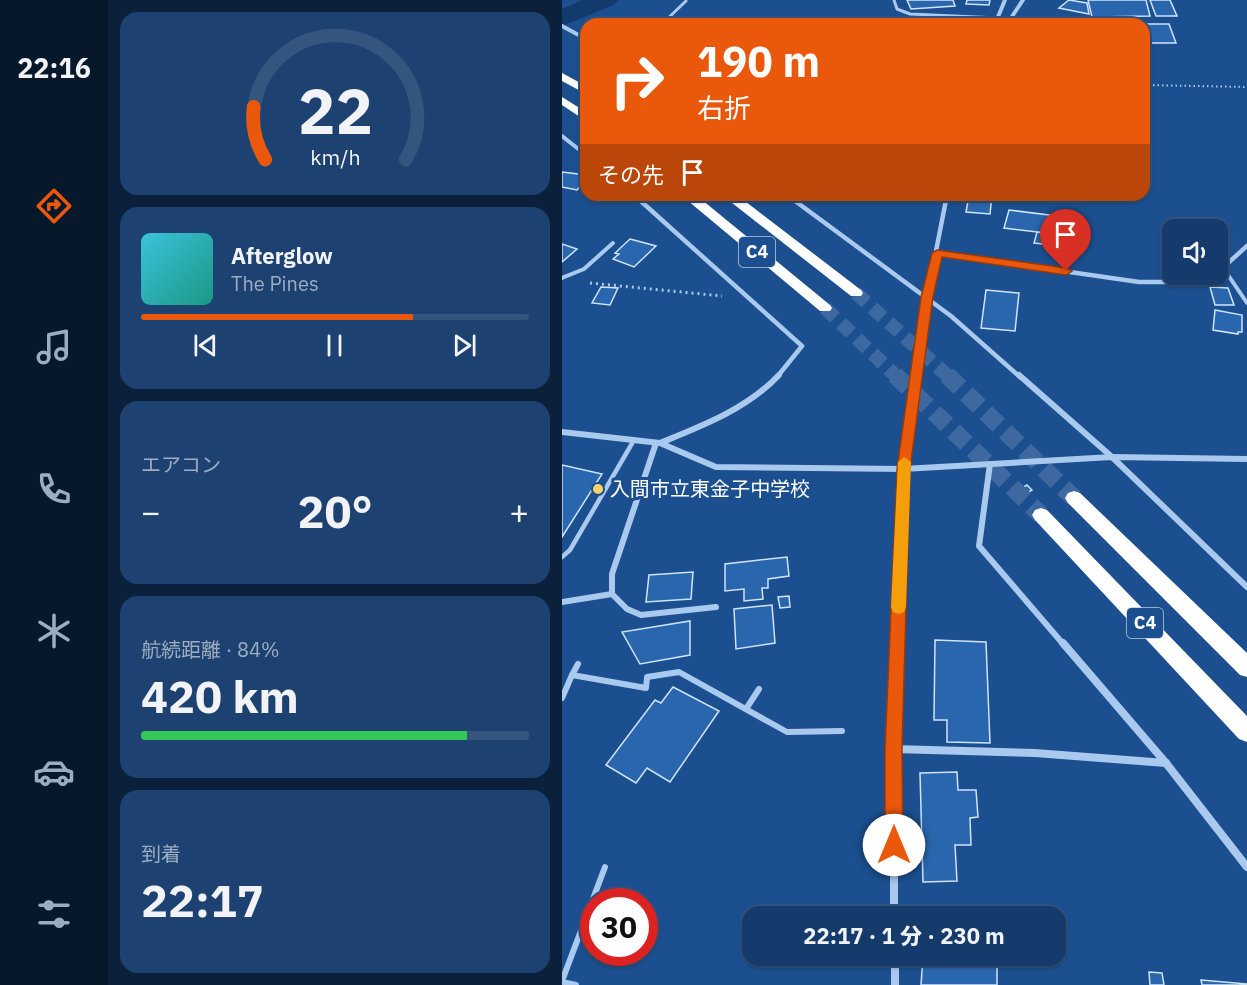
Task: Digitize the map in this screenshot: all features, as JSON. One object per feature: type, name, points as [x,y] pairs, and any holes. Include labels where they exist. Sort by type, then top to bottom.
[{"type":"highway","points":[[562,76],[580,88]]},
{"type":"highway","points":[[562,100],[580,113]]},
{"type":"highway","name":"C4","points":[[695,201],[825,308]]},
{"type":"highway","name":"C4","points":[[737,201],[856,293]]},
{"type":"highway","name":"C4","points":[[1074,498],[1163,583],[1246,668]]},
{"type":"highway","name":"C4","points":[[1041,515],[1246,732]]},
{"type":"street","points":[[999,18],[1005,0]]},
{"type":"street","points":[[1011,18],[1023,0]]},
{"type":"street","points":[[562,26],[580,36]]},
{"type":"street","points":[[562,136],[580,150]]},
{"type":"street","points":[[641,201],[802,346],[788,367],[749,402],[713,422],[658,443],[612,574],[612,594],[628,612],[636,616],[716,607]]},
{"type":"street","points":[[795,201],[927,297],[1112,457],[1246,587]]},
{"type":"street","points":[[894,906],[894,749],[903,469],[927,297],[946,201]]},
{"type":"street","points":[[1228,266],[1246,246]]},
{"type":"street","points":[[937,253],[1162,283]]},
{"type":"street","points":[[562,432],[658,443],[716,467],[903,469],[1112,457],[1246,459]]},
{"type":"street","points":[[990,465],[979,546],[1166,763],[1246,867]]},
{"type":"street","points":[[562,602],[612,594]]},
{"type":"street","points":[[894,749],[1036,753],[1166,763]]},
{"type":"street","points":[[895,966],[895,985]]},
{"type":"lane","points":[[894,0],[897,9],[910,14],[999,18]]},
{"type":"lane","points":[[668,18],[686,1]]},
{"type":"lane","points":[[562,278],[584,269],[613,243]]},
{"type":"lane","points":[[1228,276],[1246,303]]},
{"type":"lane","points":[[562,557],[570,550],[634,440]]},
{"type":"lane","points":[[562,698],[578,664]]},
{"type":"lane","points":[[572,675],[646,688],[647,677],[679,672],[787,732],[842,731]]},
{"type":"lane","points":[[746,709],[759,689]]},
{"type":"lane","points":[[576,985],[562,981],[605,867]]},
{"type":"path","points":[[1150,85],[1246,87]]},
{"type":"path","points":[[586,283],[750,299]]},
{"type":"building","points":[[907,0],[953,0],[955,6],[911,9]]},
{"type":"building","points":[[967,0],[990,0],[989,5],[966,4]]},
{"type":"building","points":[[1069,0],[1087,3],[1089,14],[1059,8]]},
{"type":"building","points":[[1088,0],[1146,0],[1150,16],[1092,17]]},
{"type":"building","points":[[1150,0],[1170,0],[1177,16],[1156,16]]},
{"type":"building","points":[[1150,24],[1169,24],[1176,43],[1150,43]]},
{"type":"building","points":[[562,172],[580,174],[580,186],[577,190],[562,187]]},
{"type":"building","points":[[968,201],[991,201],[990,214],[966,212]]},
{"type":"building","points":[[1009,210],[1057,216],[1054,234],[1004,228]]},
{"type":"building","points":[[1037,232],[1053,235],[1051,245],[1034,243]]},
{"type":"building","points":[[630,239],[656,246],[634,267],[613,259],[619,254],[615,253]]},
{"type":"building","points":[[562,244],[577,249],[562,262]]},
{"type":"building","points":[[601,287],[618,288],[610,305],[592,303]]},
{"type":"building","points":[[1210,287],[1228,288],[1234,305],[1215,305]]},
{"type":"building","points":[[986,290],[1019,293],[1015,331],[981,328]]},
{"type":"building","points":[[1215,310],[1242,315],[1242,332],[1238,334],[1213,330]]},
{"type":"building","points":[[562,465],[602,474],[562,537]]},
{"type":"building","points":[[1027,485],[1032,490],[1015,500],[1010,495]]},
{"type":"building","points":[[787,557],[789,576],[768,579],[768,588],[762,588],[763,599],[744,601],[744,589],[725,591],[725,564]]},
{"type":"building","points":[[693,572],[691,599],[646,602],[649,575]]},
{"type":"building","points":[[789,596],[790,607],[780,608],[778,597]]},
{"type":"building","points":[[772,605],[775,643],[736,649],[734,609]]},
{"type":"building","points":[[690,621],[690,655],[640,664],[622,632]]},
{"type":"building","points":[[935,640],[986,642],[990,743],[947,742],[947,720],[934,720]]},
{"type":"building","points":[[673,687],[719,711],[670,782],[647,768],[636,783],[606,765],[655,700],[661,703]]},
{"type":"building","points":[[957,772],[958,790],[976,790],[978,817],[970,818],[971,845],[955,845],[957,881],[923,882],[920,773]]},
{"type":"building","points":[[922,966],[997,966],[997,985],[921,985]]},
{"type":"building","points":[[1149,972],[1162,973],[1164,985],[1150,985]]},
{"type":"building","points":[[1201,980],[1247,984],[1247,985],[1202,985]]},
{"type":"waterway","points":[[562,18],[605,0]]},
{"type":"tunnel","points":[[856,293],[949,377]]},
{"type":"tunnel","points":[[825,308],[897,377]]},
{"type":"tunnel","points":[[895,375],[1041,515]]},
{"type":"tunnel","points":[[947,375],[1074,498]]},
{"type":"slow traffic","points":[[899,607],[904,462]]},
{"type":"place","name":"入間市立東金子中学校","points":[[598,489]]},
{"type":"route","points":[[894,845],[894,749],[903,469],[927,297],[937,253],[1066,271]]}]
